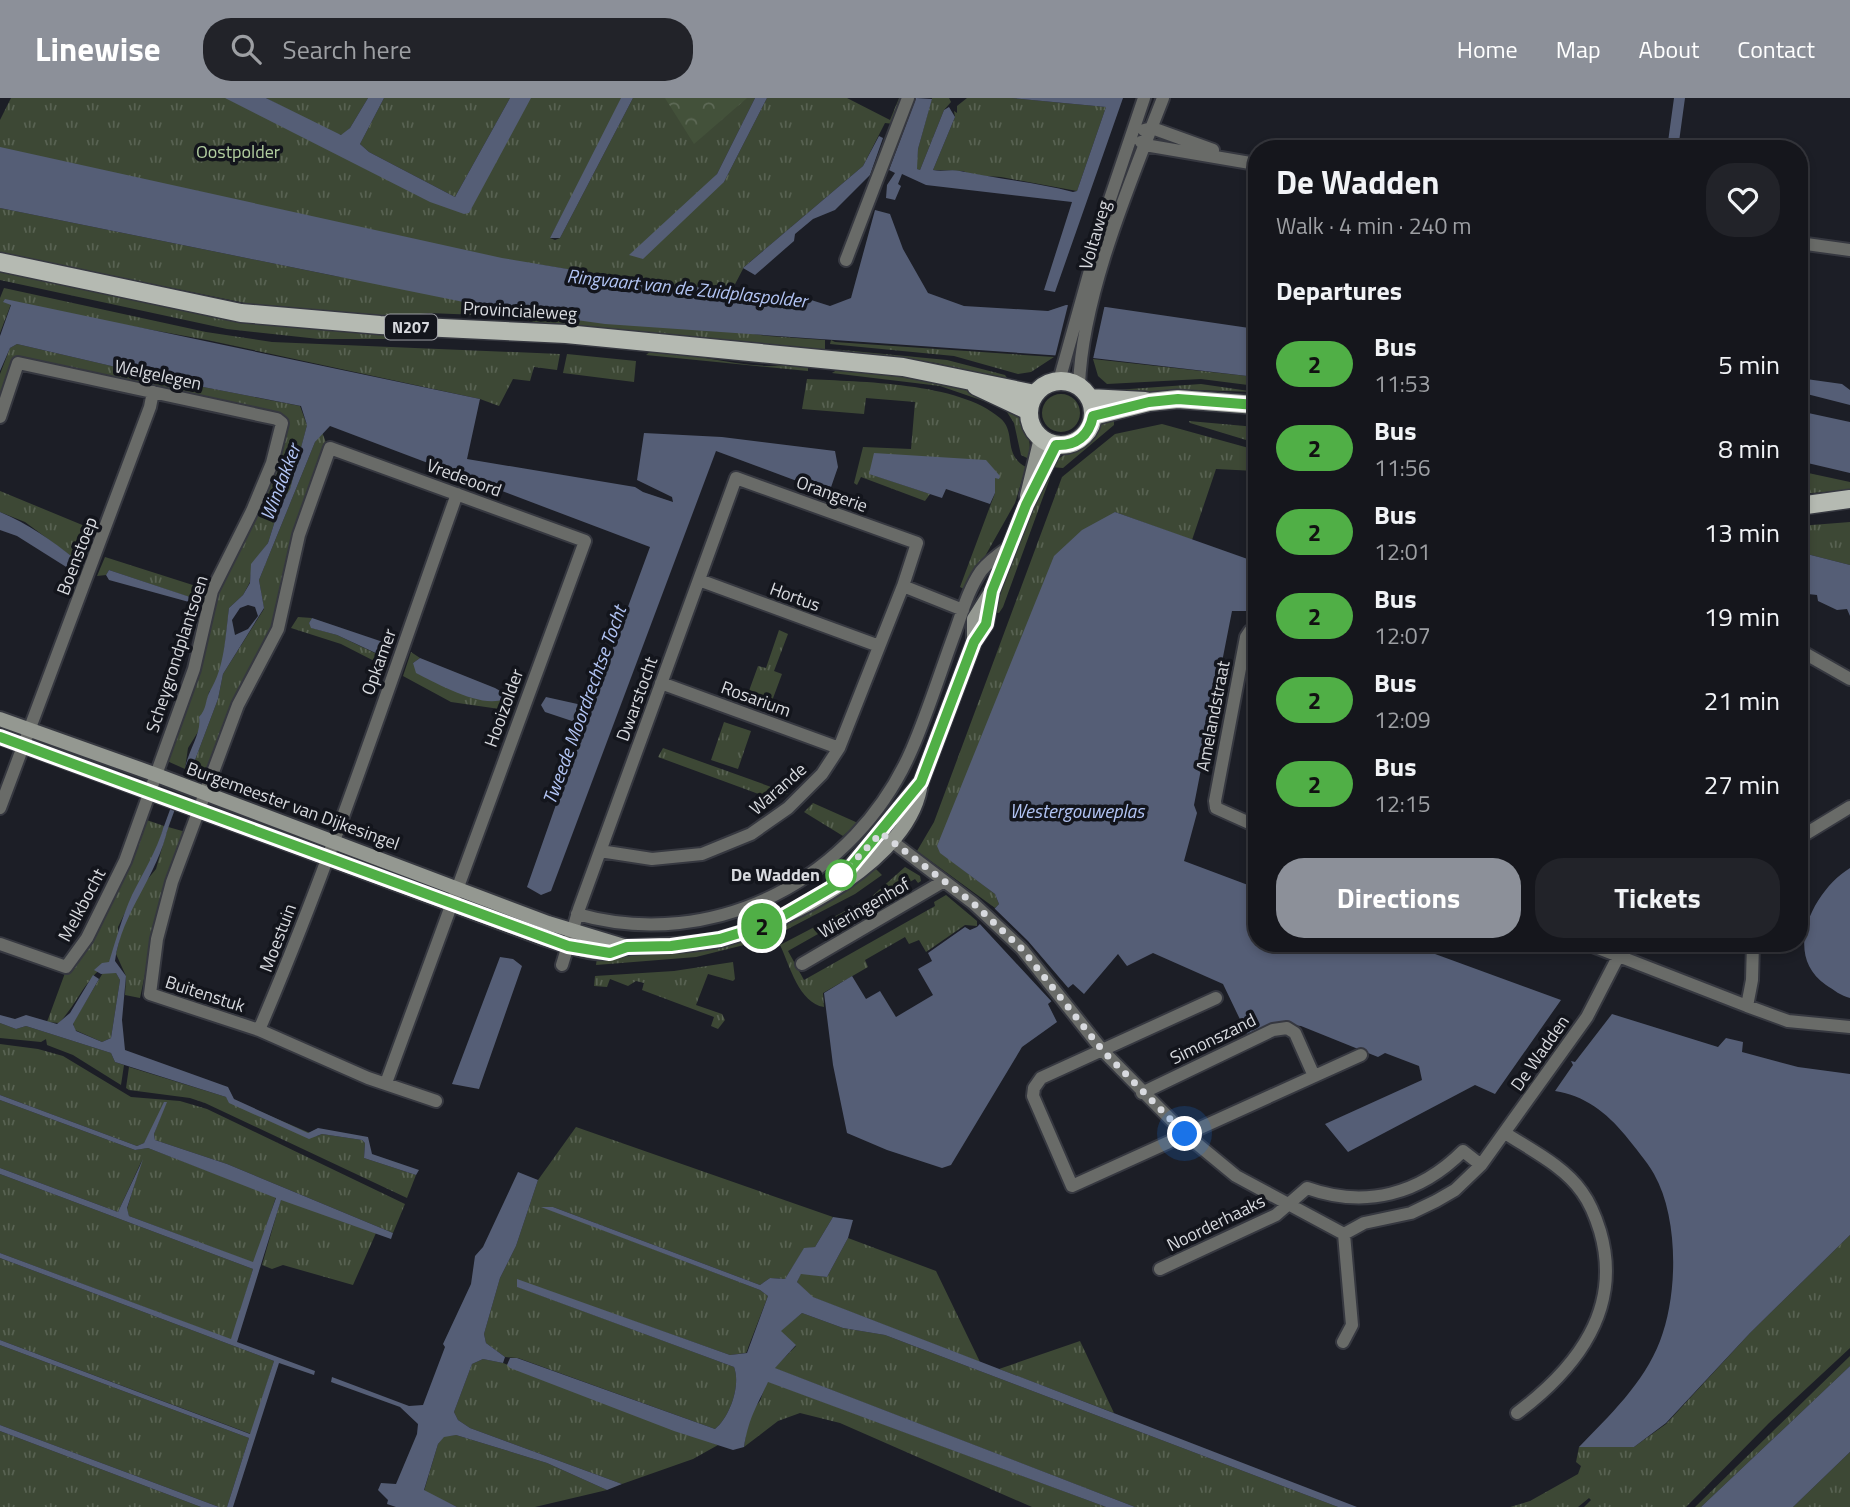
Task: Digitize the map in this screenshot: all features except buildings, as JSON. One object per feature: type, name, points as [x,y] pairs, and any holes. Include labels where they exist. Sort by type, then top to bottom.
[{"type":"main road","name":"Provincialeweg","points":[[0,262],[189,303],[266,316],[380,326],[566,334],[894,366],[957,377],[1032,402]]},
{"type":"main road","points":[[1084,392],[1093,416],[1088,430],[1079,440],[1049,441],[1031,426],[1032,402],[1046,385],[1059,381],[1084,392],[1149,402]]},
{"type":"main road","points":[[1093,416],[1149,402],[1197,398],[1248,404]]},
{"type":"main road","points":[[1808,505],[1850,499]]},
{"type":"street","points":[[845,260],[908,98]]},
{"type":"street","name":"Voltaweg","points":[[1059,381],[1074,358],[1132,134],[1144,98]]},
{"type":"street","name":"Voltaweg","points":[[1089,297],[1123,199],[1163,98]]},
{"type":"street","points":[[1132,134],[1152,128],[1242,161]]},
{"type":"street","points":[[1132,134],[1144,145],[1248,162]]},
{"type":"street","points":[[1808,244],[1850,250]]},
{"type":"street","name":"Voltaweg","points":[[1074,358],[1084,392]]},
{"type":"street","name":"Welgelegen","points":[[0,417],[18,363],[277,419],[282,423],[282,429]]},
{"type":"street","name":"Boenstoep","points":[[0,808],[150,407],[153,392]]},
{"type":"street","name":"Scheygrondplantsoen","points":[[149,791],[194,669],[212,591],[252,511],[282,429]]},
{"type":"street","name":"Burgemeester van Dijkesingel","points":[[0,737],[451,902],[570,939],[627,947],[671,946],[720,939],[769,924],[836,885],[841,875],[887,837],[921,782],[974,642],[990,613],[992,591],[1049,441]]},
{"type":"street","name":"Vredeoord","points":[[205,795],[238,705],[278,629],[299,535],[330,449],[585,541]]},
{"type":"street","name":"Orangerie","points":[[736,478],[916,542]]},
{"type":"street","name":"Dwarstocht","points":[[570,939],[736,478]]},
{"type":"street","name":"Opkamer","points":[[327,857],[457,494]]},
{"type":"street","name":"Hooizolder","points":[[451,902],[585,541]]},
{"type":"street","name":"Warande","points":[[600,851],[652,859],[702,854],[751,834],[803,795],[822,774],[839,748],[903,586],[916,542]]},
{"type":"street","name":"Burgemeester van Dijkesingel","points":[[577,914],[600,920],[649,926],[700,921],[777,896],[808,877],[852,840],[891,791],[913,748],[963,610],[982,570],[1009,547]]},
{"type":"street","name":"Hortus","points":[[699,580],[879,646]]},
{"type":"street","points":[[903,586],[963,610]]},
{"type":"street","name":"Amelandstraat","points":[[1248,649],[1229,722],[1216,808],[1248,822]]},
{"type":"street","points":[[1808,655],[1850,679]]},
{"type":"street","name":"Rosarium","points":[[661,683],[839,748]]},
{"type":"street","name":"Burgemeester van Dijkesingel","points":[[0,719],[456,887],[570,939]]},
{"type":"street","name":"Melkbocht","points":[[0,944],[66,967],[106,903],[125,861],[149,791]]},
{"type":"street","points":[[200,811],[205,795]]},
{"type":"street","points":[[1808,829],[1850,807]]},
{"type":"street","name":"Buitenstuk","points":[[200,811],[166,905],[157,939],[150,994],[258,1030],[436,1101]]},
{"type":"street","points":[[887,837],[985,914],[1022,949],[1103,1051],[1185,1134],[1236,1176],[1344,1234],[1352,1325],[1343,1342]]},
{"type":"street","name":"Moestuin","points":[[258,1030],[292,952],[327,857]]},
{"type":"street","name":"Wieringenhof","points":[[802,964],[944,881]]},
{"type":"street","points":[[386,1083],[451,902]]},
{"type":"street","points":[[562,965],[570,939]]},
{"type":"street","points":[[1610,952],[1788,1021],[1850,1027]]},
{"type":"street","points":[[1747,1006],[1752,980],[1753,952]]},
{"type":"street","name":"De Wadden","points":[[1344,1234],[1364,1223],[1411,1213],[1436,1201],[1455,1190],[1481,1166],[1587,1017],[1619,955]]},
{"type":"street","points":[[1216,999],[1041,1078],[1034,1088],[1033,1096],[1072,1186],[1362,1055]]},
{"type":"street","name":"Simonszand","points":[[1142,1093],[1273,1030],[1287,1028],[1295,1033],[1314,1076]]},
{"type":"street","points":[[1506,1133],[1563,1172],[1582,1192],[1596,1220],[1606,1252],[1606,1294],[1593,1329],[1572,1362],[1544,1392],[1517,1412]]},
{"type":"street","points":[[1286,1205],[1307,1188],[1341,1198],[1391,1196],[1432,1178],[1463,1151],[1481,1166]]},
{"type":"street","name":"Noorderhaaks","points":[[1160,1269],[1276,1215],[1286,1205]]},
{"type":"green space","name":"Oostpolder","points":[[11,98],[246,98],[462,209],[522,98],[625,98],[550,238],[555,240],[560,238],[633,98],[755,98],[717,174],[706,186],[724,182],[767,98],[847,98],[890,120],[899,98],[905,98],[894,124],[885,123],[863,166],[744,267],[732,290],[639,281],[536,264],[532,271],[0,150],[0,120]]},
{"type":"green space","points":[[266,98],[368,98],[350,128],[342,135],[331,133]]},
{"type":"green space","points":[[384,98],[510,98],[455,197],[369,152],[360,144]]},
{"type":"green space","points":[[665,98],[747,98],[694,144]]},
{"type":"green space","points":[[932,98],[949,98],[951,102],[944,110],[920,170],[916,169],[918,149]]},
{"type":"green space","points":[[967,98],[1012,98],[1106,107],[1077,191],[1001,177],[972,175],[963,171],[933,170],[955,117],[954,111],[957,113],[957,106]]},
{"type":"green space","points":[[0,208],[335,276],[768,336],[825,340],[825,350],[549,325],[505,316],[428,313],[388,318],[274,309],[0,253]]},
{"type":"green space","points":[[0,269],[208,315],[313,329],[418,335],[419,339],[319,339],[227,329],[0,280]]},
{"type":"green space","points":[[4,288],[206,332],[272,342],[560,354],[557,370],[534,367],[530,381],[513,379],[499,406],[480,399],[207,340],[11,304],[0,333],[0,298]]},
{"type":"green space","points":[[831,340],[1054,357],[1031,372],[1018,374],[954,356],[830,344]]},
{"type":"green space","points":[[17,344],[193,385],[300,406],[307,425],[290,490],[280,505],[268,543],[252,564],[250,582],[243,595],[229,608],[223,663],[216,684],[209,692],[201,727],[188,748],[185,769],[167,761],[189,705],[215,591],[287,425],[17,358],[0,401],[0,374],[10,348]]},
{"type":"green space","points":[[832,349],[947,360],[1005,375],[1010,382],[936,363]]},
{"type":"green space","points":[[652,350],[752,365],[799,364],[808,368],[808,371],[646,355]]},
{"type":"green space","points":[[567,354],[636,361],[634,382],[563,373]]},
{"type":"green space","points":[[1093,359],[1248,376],[1248,385],[1201,379],[1107,384],[1098,376]]},
{"type":"green space","points":[[840,368],[945,381],[965,387],[1001,407],[940,386],[832,373]]},
{"type":"green space","points":[[807,379],[881,383],[935,391],[982,406],[1005,424],[1014,456],[1026,467],[1015,503],[966,590],[960,587],[995,493],[995,478],[999,476],[986,461],[870,474],[930,494],[925,501],[861,477],[857,485],[854,483],[863,447],[911,449],[915,402],[866,398],[864,414],[802,409]]},
{"type":"green space","points":[[1201,384],[1248,392],[1193,390],[1116,395],[1115,390]]},
{"type":"green space","points":[[1061,394],[1074,400],[1080,413],[1074,426],[1061,432],[1048,426],[1042,413],[1048,400]]},
{"type":"green space","points":[[1005,409],[1016,411],[1023,423],[1029,440],[1029,459],[1021,455],[1014,423]]},
{"type":"green space","points":[[1114,417],[1114,425],[1063,468],[1051,467],[1062,456],[1083,443],[1103,422]]},
{"type":"green space","points":[[1189,421],[1248,426],[1248,441]]},
{"type":"green space","points":[[1162,424],[1248,448],[1248,471],[1216,469],[1192,540],[1115,512],[941,853],[995,894],[999,904],[995,908],[917,851],[934,822],[1062,477],[1115,434]]},
{"type":"green space","points":[[322,432],[328,448],[274,630],[246,675],[207,776],[192,768],[218,699],[223,674],[264,609],[259,580],[315,442]]},
{"type":"green space","points":[[1808,473],[1850,482],[1850,490],[1808,493]]},
{"type":"green space","points":[[1048,475],[1050,478],[1003,607],[999,613],[994,612],[1025,526]]},
{"type":"green space","points":[[0,491],[92,529],[78,572],[71,570],[75,559],[25,522],[0,512]]},
{"type":"green space","points":[[1850,522],[1850,565],[1808,554],[1808,525]]},
{"type":"green space","points":[[105,557],[199,587],[194,608],[189,597],[109,570],[106,575],[97,576]]},
{"type":"green space","points":[[298,617],[312,618],[309,623],[312,628],[337,635],[379,655],[385,648],[383,642],[392,643],[384,666],[341,644],[291,628]]},
{"type":"green space","points":[[779,630],[788,634],[774,671],[782,674],[769,709],[746,699],[758,666],[766,668]]},
{"type":"green space","points":[[411,652],[420,658],[413,663],[504,699],[502,692],[519,691],[513,711],[451,702],[403,676]]},
{"type":"green space","points":[[724,722],[751,731],[738,769],[711,760]]},
{"type":"green space","points":[[663,748],[788,793],[775,800],[658,757]]},
{"type":"green space","points":[[813,803],[858,823],[843,836],[804,812]]},
{"type":"green space","points":[[144,819],[164,826],[158,846],[118,927],[118,938],[109,963],[89,982],[59,1023],[47,1022],[65,973],[70,969]]},
{"type":"green space","points":[[168,827],[186,832],[155,926],[140,998],[125,995],[126,976],[116,954],[122,929],[142,886],[156,869]]},
{"type":"green space","points":[[905,867],[920,876],[921,881],[918,883],[915,879],[788,951],[804,980],[935,906],[934,902],[946,895],[977,921],[977,926],[965,925],[926,952],[919,940],[909,944],[905,937],[865,960],[868,967],[823,993],[824,1007],[815,1004],[796,982],[780,945],[870,898]]},
{"type":"green space","points":[[875,868],[882,875],[855,894],[782,932],[790,921]]},
{"type":"green space","points":[[756,936],[764,940],[696,957],[596,965],[597,958],[688,951]]},
{"type":"green space","points":[[733,962],[735,979],[733,981],[708,974],[696,1005],[722,1014],[725,1020],[718,1029],[711,1026],[714,1017],[642,990],[644,983],[636,981],[628,986],[610,979],[607,987],[594,986],[595,976],[674,971]]},
{"type":"green space","points":[[104,971],[116,973],[120,980],[111,1038],[102,1042],[75,1030],[73,1023]]},
{"type":"green space","points":[[0,1023],[16,1029],[26,1026],[111,1053],[115,1062],[124,1065],[121,1085],[73,1055],[47,1045],[46,1039],[41,1042],[0,1038]]},
{"type":"green space","points":[[0,1044],[38,1049],[63,1056],[131,1097],[180,1101],[207,1109],[405,1204],[393,1233],[227,1164],[155,1140],[154,1134],[166,1102],[144,1143],[137,1146],[0,1095]]},
{"type":"green space","points":[[129,1067],[226,1097],[317,1136],[322,1134],[362,1140],[365,1143],[364,1158],[416,1175],[407,1198],[205,1103],[190,1098],[129,1090],[126,1088]]},
{"type":"green space","points":[[0,1100],[135,1150],[148,1148],[276,1197],[254,1263],[129,1216],[127,1209],[142,1160],[118,1212],[0,1168]]},
{"type":"green space","points":[[576,1127],[833,1217],[815,1247],[804,1249],[785,1279],[770,1278],[760,1285],[553,1207],[543,1207],[760,1290],[768,1296],[746,1353],[730,1355],[517,1280],[518,1287],[734,1367],[736,1383],[733,1400],[725,1417],[715,1429],[518,1358],[505,1357],[486,1343],[484,1334],[500,1278],[516,1246],[538,1180]]},
{"type":"green space","points":[[0,1174],[253,1269],[232,1340],[0,1253]]},
{"type":"green space","points":[[281,1199],[376,1233],[353,1285],[283,1265],[272,1269],[262,1265]]},
{"type":"green space","points":[[1850,1235],[1850,1348],[1769,1423],[1686,1507],[1584,1507],[1591,1500],[1589,1498],[1578,1507],[1510,1507],[1530,1501],[1578,1474],[1581,1466],[1576,1462],[1579,1447],[1634,1447],[1666,1424],[1750,1333]]},
{"type":"green space","points":[[848,1238],[936,1271],[980,1362],[812,1297],[797,1282],[801,1273],[827,1277]]},
{"type":"green space","points":[[0,1258],[274,1361],[251,1434],[0,1340]]},
{"type":"green space","points":[[802,1313],[843,1328],[885,1335],[1338,1507],[1135,1507],[774,1368],[796,1346],[780,1331]]},
{"type":"green space","points":[[1080,1341],[1114,1413],[999,1369]]},
{"type":"green space","points":[[0,1345],[249,1438],[227,1507],[219,1507],[0,1425]]},
{"type":"green space","points":[[1850,1356],[1850,1366],[1701,1507],[1695,1507]]},
{"type":"green space","points":[[483,1359],[503,1363],[718,1445],[693,1459],[622,1484],[470,1428],[458,1420],[454,1412],[472,1364]]},
{"type":"green space","points":[[767,1381],[1106,1507],[1032,1507],[840,1423],[800,1413],[778,1421],[744,1447],[749,1414],[760,1401]]},
{"type":"green space","points":[[0,1431],[201,1507],[0,1507]]},
{"type":"green space","points":[[456,1435],[547,1463],[607,1490],[535,1507],[457,1507],[424,1491],[438,1444],[444,1436]]},
{"type":"green space","points":[[1850,1452],[1850,1507],[1793,1507]]},
{"type":"water","points":[[225,98],[266,98],[341,135],[350,128],[368,98],[384,98],[360,144],[369,152],[455,197],[510,98],[531,98],[469,213],[464,214],[430,202]]},
{"type":"water","points":[[621,98],[633,98],[560,238],[550,238]]},
{"type":"water","points":[[755,98],[767,98],[724,182],[643,259],[629,255],[717,174]]},
{"type":"water","points":[[916,98],[932,99],[918,149],[917,169],[920,170],[944,110],[949,107],[955,117],[933,170],[957,170],[1073,192],[1077,191],[1106,107],[1012,98],[1123,98],[1055,292],[1044,290],[1072,202],[926,185],[902,174],[898,184],[901,186],[895,200],[886,198],[887,185],[895,173],[889,170]]},
{"type":"water","points":[[1674,98],[1685,98],[1679,140],[1668,140]]},
{"type":"water","points":[[879,136],[883,138],[870,175],[835,210],[813,219],[795,234],[794,241],[755,275],[743,268],[863,166]]},
{"type":"water","name":"Ringvaart van de Zuidplaspolder","points":[[0,147],[502,258],[639,281],[808,299],[830,306],[851,298],[875,210],[890,214],[903,249],[928,293],[964,306],[1048,311],[1066,305],[1106,307],[1248,328],[1248,376],[1093,358],[605,324],[498,309],[0,208]]},
{"type":"water","points":[[5,299],[480,399],[467,459],[635,487],[673,502],[672,497],[637,480],[644,433],[722,437],[835,451],[838,467],[829,493],[716,451],[551,891],[541,895],[527,887],[584,725],[545,712],[541,705],[546,697],[591,707],[650,547],[330,426],[315,442],[259,580],[264,608],[223,674],[218,699],[192,768],[185,769],[198,729],[199,717],[222,662],[229,608],[243,595],[250,583],[251,564],[268,543],[280,505],[290,489],[307,425],[301,406],[193,385],[17,344],[10,348],[0,371],[0,336],[11,305],[3,302]],"holes":[[[248,605],[255,607],[258,616],[248,629],[235,635],[232,620],[240,608]]]},
{"type":"water","points":[[1808,379],[1842,384],[1850,390],[1850,405],[1808,394]]},
{"type":"water","points":[[1808,413],[1850,422],[1850,473],[1808,463]]},
{"type":"water","points":[[874,453],[986,460],[1000,476],[999,479],[995,478],[995,493],[990,504],[946,489],[942,498],[869,474]]},
{"type":"water","points":[[0,512],[39,533],[75,559],[71,570],[17,536],[0,530]]},
{"type":"water","name":"Westergouweplas","points":[[1115,512],[1248,559],[1248,611],[1232,611],[1194,805],[1197,813],[1184,861],[1248,885],[1248,952],[1430,952],[1561,1000],[1495,1094],[1475,1085],[1348,1152],[1325,1124],[1422,1080],[1419,1066],[1385,1053],[1378,1057],[1301,1026],[1276,1023],[1248,1036],[1223,984],[1153,953],[1127,966],[1118,954],[1084,994],[1073,984],[1048,1004],[1057,1022],[1022,1047],[951,1165],[942,1168],[887,1150],[847,1133],[833,1065],[824,993],[852,976],[866,999],[880,991],[896,1017],[933,995],[918,969],[932,961],[928,953],[965,927],[970,930],[977,927],[999,904],[995,894],[940,853],[937,846],[1054,556],[1082,530]]},
{"type":"water","points":[[1808,554],[1850,565],[1850,616],[1847,609],[1837,610],[1818,601],[1817,595],[1808,594]]},
{"type":"water","points":[[109,570],[190,597],[189,602],[109,580],[106,575]]},
{"type":"water","points":[[312,618],[383,642],[385,647],[380,655],[337,635],[311,628],[309,623]]},
{"type":"water","points":[[420,658],[495,688],[502,692],[504,699],[484,701],[435,683],[416,673],[413,663]]},
{"type":"water","points":[[164,826],[168,827],[163,845],[125,926],[115,961],[126,976],[122,1020],[125,1050],[228,1087],[234,1099],[308,1133],[318,1128],[368,1137],[372,1154],[419,1170],[416,1175],[364,1158],[365,1143],[362,1140],[322,1134],[309,1139],[229,1103],[226,1097],[115,1062],[111,1053],[26,1026],[16,1029],[0,1023],[0,1015],[15,1019],[26,1015],[57,1024],[70,1013],[93,975],[99,979],[73,1024],[76,1031],[102,1042],[111,1038],[120,980],[116,973],[101,974],[94,970],[102,963],[109,962],[128,903],[154,853]]},
{"type":"water","points":[[1850,868],[1850,998],[1826,985],[1813,972],[1805,952],[1808,952],[1808,923],[1825,891]]},
{"type":"water","points":[[500,957],[513,959],[522,966],[479,1089],[452,1084]]},
{"type":"water","points":[[1612,1014],[1718,1047],[1726,1038],[1743,1042],[1742,1052],[1798,1067],[1850,1074],[1850,1235],[1750,1333],[1666,1423],[1634,1447],[1579,1447],[1625,1398],[1645,1371],[1666,1322],[1673,1280],[1672,1234],[1668,1212],[1651,1169],[1603,1112],[1576,1096],[1555,1091],[1573,1065],[1571,1061],[1575,1062]]},
{"type":"water","points":[[0,1095],[137,1146],[144,1143],[164,1102],[167,1102],[154,1134],[155,1140],[227,1164],[393,1233],[391,1239],[281,1200],[237,1342],[315,1371],[314,1375],[279,1363],[233,1507],[227,1507],[249,1438],[0,1345],[0,1340],[250,1434],[274,1361],[0,1258],[0,1253],[231,1339],[253,1269],[0,1174],[0,1168],[118,1212],[143,1159],[127,1208],[129,1216],[253,1262],[276,1198],[148,1148],[135,1150],[0,1100]]},
{"type":"water","points":[[518,1172],[538,1180],[516,1246],[500,1278],[484,1334],[486,1343],[505,1357],[503,1363],[483,1359],[472,1364],[454,1412],[458,1420],[470,1428],[622,1484],[607,1490],[547,1463],[456,1435],[444,1437],[438,1444],[424,1490],[457,1507],[396,1507],[387,1504],[388,1500],[378,1490],[381,1483],[396,1484],[417,1434],[418,1424],[400,1407],[331,1382],[332,1377],[409,1406],[423,1405],[445,1347],[443,1344],[471,1284],[475,1256],[483,1247]]},
{"type":"water","points":[[541,1207],[553,1207],[760,1285],[770,1278],[785,1279],[804,1248],[815,1247],[833,1217],[853,1220],[848,1238],[827,1277],[801,1274],[797,1282],[813,1297],[1357,1507],[1338,1507],[885,1335],[843,1328],[802,1313],[781,1331],[796,1345],[775,1368],[1135,1507],[1106,1507],[768,1382],[751,1420],[744,1447],[733,1450],[674,1431],[507,1365],[510,1358],[517,1358],[715,1429],[725,1417],[733,1400],[736,1383],[734,1367],[517,1287],[517,1279],[730,1355],[747,1353],[768,1296],[760,1290]]},
{"type":"water","points":[[1850,1366],[1850,1452],[1793,1507],[1701,1507]]},
{"type":"water","points":[[0,1425],[219,1507],[201,1507],[0,1431]]},
{"type":"pier","points":[[1069,301],[1105,304],[1093,359],[1055,357]]},
{"type":"pier","points":[[992,906],[1028,941],[1070,990],[1053,1003],[978,922]]},
{"type":"waterway","name":"Windakker","points":[[165,830],[173,808]]},
{"type":"bus line","name":"2","points":[[0,737],[568,946],[610,953],[627,947],[671,946],[720,939],[769,924],[819,898],[836,885],[841,875],[865,852],[921,782],[974,642],[986,624],[992,591],[1009,547],[1026,505],[1046,470],[1056,445],[1066,445],[1079,440],[1086,434],[1093,416],[1124,411],[1149,402],[1197,398],[1248,404]]},
{"type":"place","name":"De Wadden","points":[[841,875]]},
{"type":"route","points":[[841,875],[881,833],[973,903],[1022,949],[1103,1051],[1185,1134]]},
{"type":"water label","name":"Tweede Moordrechtse Tocht","points":[[584,705]]}]
